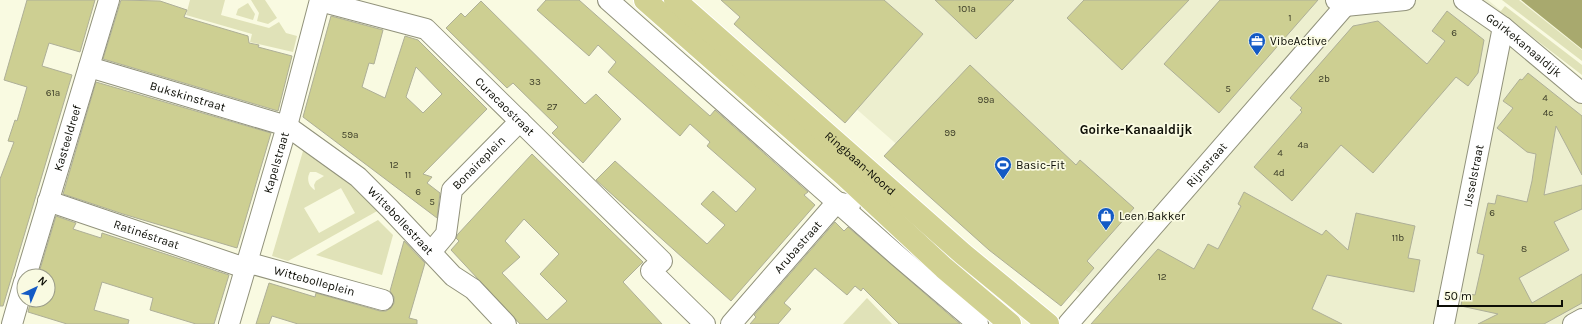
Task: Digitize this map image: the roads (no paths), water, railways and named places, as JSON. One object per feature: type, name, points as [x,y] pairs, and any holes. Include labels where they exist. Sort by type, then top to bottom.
[{"type":"main road","name":"Ringbaan-Noord","points":[[645,0],[879,207],[944,268],[1010,324]]},
{"type":"main road","name":"Ringbaan-Noord","points":[[675,0],[963,254],[1048,324]]},
{"type":"main road","name":"Ringbaan-Noord","points":[[944,268],[964,274],[974,280],[1027,324]]},
{"type":"street","name":"Kasteeldreef","points":[[28,268],[109,0]]},
{"type":"street","name":"Curacaostraat","points":[[320,0],[426,29],[662,261],[652,271],[705,324]]},
{"type":"street","name":"Kapelstraat","points":[[229,324],[287,126],[320,0]]},
{"type":"street","points":[[608,0],[978,324]]},
{"type":"street","points":[[1341,3],[1405,0]]},
{"type":"street","name":"Goirkekanaaldijk","points":[[1464,0],[1503,27],[1582,93]]},
{"type":"street","name":"Rijnstraat","points":[[1069,322],[1341,3]]},
{"type":"street","name":"IJsselstraat","points":[[1444,324],[1503,27]]},
{"type":"street","name":"Bukskinstraat","points":[[89,67],[287,126]]},
{"type":"street","name":"Bonaireplein","points":[[431,252],[446,234],[452,190],[520,121]]},
{"type":"street","name":"Wittebollestraat","points":[[287,126],[358,178],[390,209],[453,276],[473,289],[506,324]]},
{"type":"street","name":"Ratinéstraat","points":[[48,201],[118,223],[194,252],[246,265]]},
{"type":"street","points":[[837,202],[850,206],[862,204],[879,207]]},
{"type":"street","name":"Arubastraat","points":[[731,324],[837,202]]},
{"type":"street","name":"Wittebolleplein","points":[[246,265],[383,300]]},
{"type":"street","points":[[9,316],[16,300]]},
{"type":"street","points":[[1573,324],[1582,319]]},
{"type":"place","name":"VibeActive","points":[[1257,56]]},
{"type":"place","name":"Basic-Fit","points":[[1003,180]]},
{"type":"place","name":"Leen Bakker","points":[[1106,231]]},
{"type":"district","name":"Goirke-Kanaaldijk","points":[[1136,129]]}]
